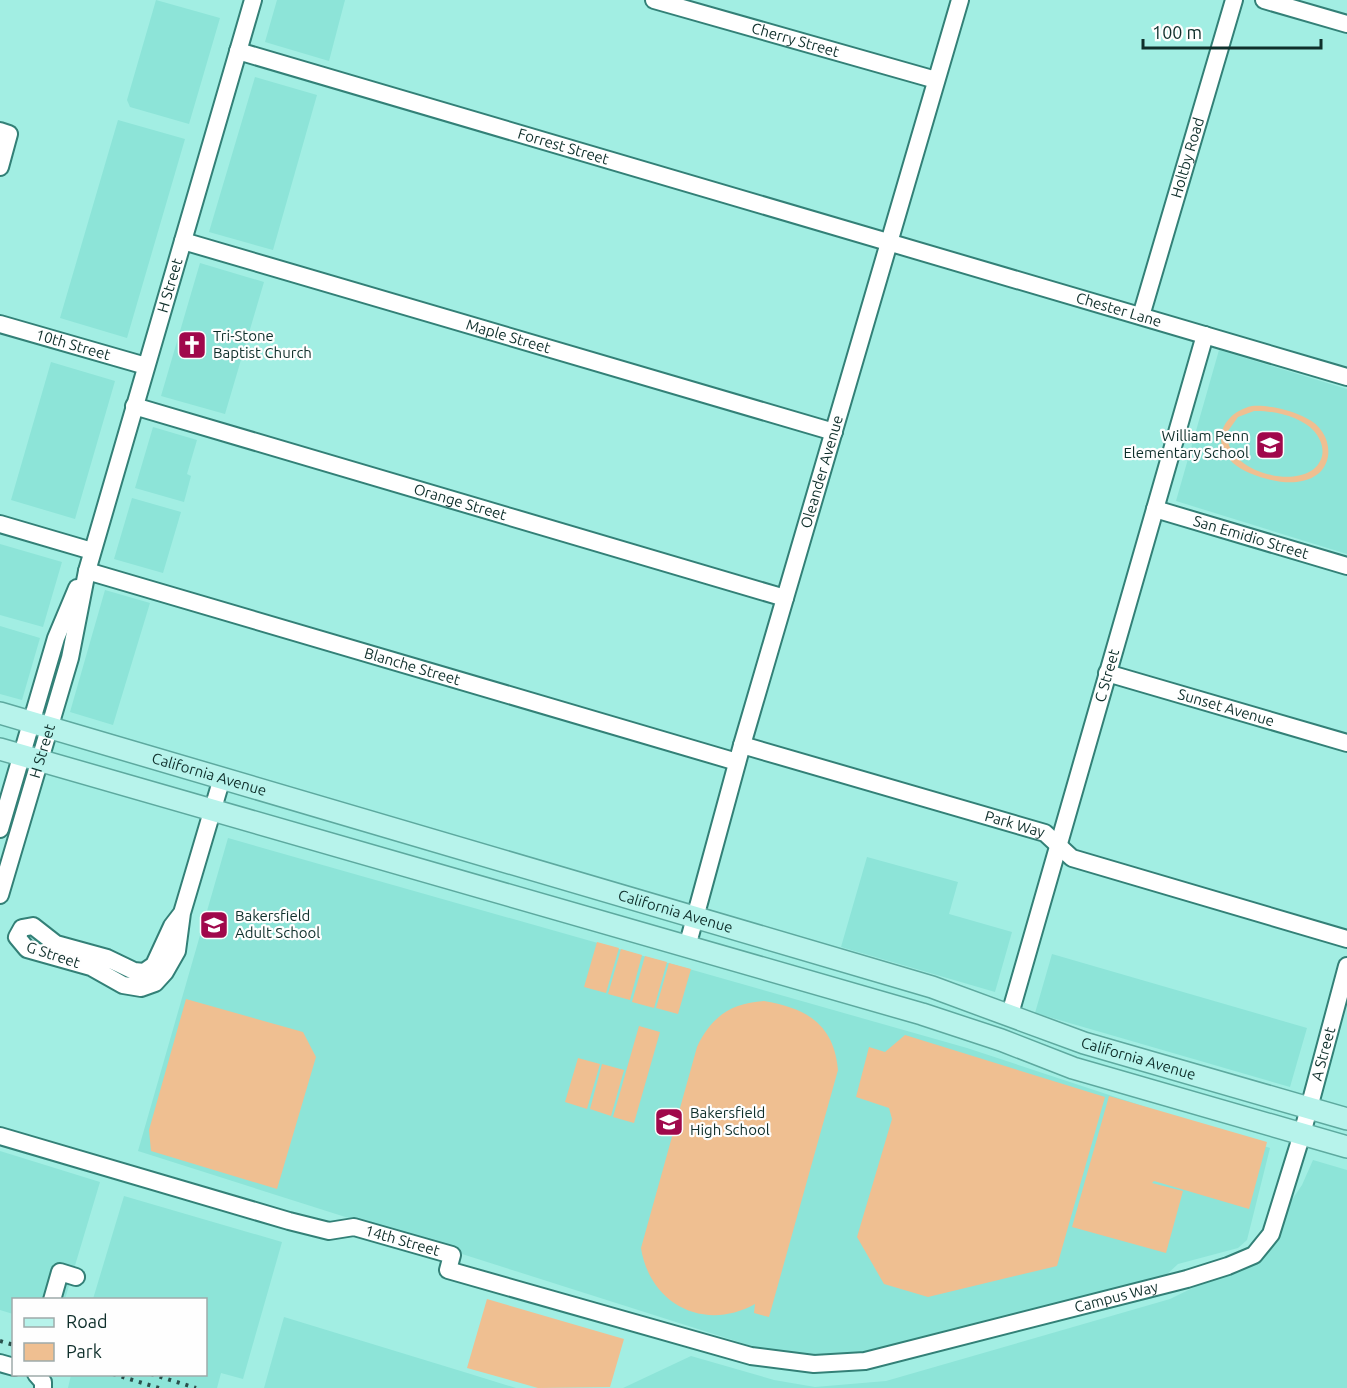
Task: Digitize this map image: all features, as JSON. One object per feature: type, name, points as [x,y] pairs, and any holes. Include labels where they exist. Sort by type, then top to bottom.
[{"type":"main road","name":"California Avenue","points":[[0,713],[932,987],[1010,1014],[1084,1044],[1347,1119]]},
{"type":"main road","name":"California Avenue","points":[[0,748],[922,1014],[1001,1040],[1072,1068],[1347,1147]]},
{"type":"street","name":"Cherry Street","points":[[654,0],[936,80]]},
{"type":"street","name":"Oleander Avenue","points":[[687,947],[737,762],[960,0]]},
{"type":"street","name":"Holtby Road","points":[[1141,316],[1234,0]]},
{"type":"street","points":[[1264,0],[1347,24]]},
{"type":"street","name":"H Street","points":[[0,895],[31,758],[41,725],[70,658],[92,551],[238,51],[247,2]]},
{"type":"street","name":"Forrest Street","points":[[238,51],[889,242]]},
{"type":"street","points":[[0,168],[5,132]]},
{"type":"street","name":"Maple Street","points":[[183,240],[834,432]]},
{"type":"street","name":"Chester Lane","points":[[889,242],[1347,377]]},
{"type":"street","name":"10th Street","points":[[0,324],[146,366]]},
{"type":"street","name":"C Street","points":[[1010,1014],[1205,335]]},
{"type":"street","name":"Orange Street","points":[[135,406],[785,598]]},
{"type":"street","name":"San Emidio Street","points":[[1155,509],[1347,566]]},
{"type":"street","points":[[0,524],[92,551]]},
{"type":"street","name":"Blanche Street","points":[[87,571],[737,762]]},
{"type":"street","name":"Sunset Avenue","points":[[1107,673],[1347,743]]},
{"type":"street","name":"Park Way","points":[[742,745],[1045,833],[1072,858],[1347,939]]},
{"type":"street","name":"H Street","points":[[0,829],[31,758]]},
{"type":"street","name":"G Street","points":[[182,913],[172,926],[154,965],[144,972],[56,944],[33,926],[22,928],[17,938],[27,949],[91,967],[123,985],[141,988],[160,978],[174,958],[182,913],[222,778]]},
{"type":"street","name":"A Street","points":[[1308,1108],[1347,966]]},
{"type":"street","name":"Campus Way","points":[[823,1364],[894,1356],[1187,1279],[1254,1255],[1271,1234],[1308,1108]]},
{"type":"street","name":"14th Street","points":[[0,1136],[289,1221],[329,1231],[354,1227],[452,1255],[448,1270],[751,1356],[789,1363],[823,1364]]},
{"type":"street","points":[[52,1298],[60,1272],[76,1277]]},
{"type":"shaded area","points":[[156,0],[220,18],[189,124],[130,107],[127,100]]},
{"type":"shaded area","points":[[277,0],[345,0],[329,61],[265,42]]},
{"type":"shaded area","points":[[255,77],[317,95],[273,250],[209,232]]},
{"type":"shaded area","points":[[118,120],[185,139],[127,338],[60,318]]},
{"type":"shaded area","points":[[200,263],[264,282],[225,414],[161,396]]},
{"type":"shaded area","name":"William Penn Elementary School","points":[[1219,350],[1347,389],[1347,554],[1176,501]]},
{"type":"shaded area","points":[[51,362],[115,381],[75,519],[11,500]]},
{"type":"shaded area","points":[[153,427],[197,440],[187,474],[191,476],[184,502],[135,488]]},
{"type":"shaded area","points":[[132,498],[181,512],[163,573],[114,559]]},
{"type":"shaded area","points":[[0,544],[62,562],[43,627],[0,615]]},
{"type":"shaded area","points":[[105,590],[150,603],[113,725],[70,712]]},
{"type":"shaded area","points":[[0,626],[40,638],[22,700],[0,694]]},
{"type":"shaded area","name":"Bakersfield High School","points":[[228,838],[967,1048],[1270,1148],[1247,1240],[1238,1248],[1178,1264],[1164,1277],[862,1354],[822,1356],[767,1351],[138,1151]]},
{"type":"shaded area","points":[[867,857],[958,882],[949,914],[1012,932],[995,992],[841,947]]},
{"type":"shaded area","points":[[1052,954],[1307,1028],[1290,1087],[1035,1013]]},
{"type":"shaded area","points":[[0,1151],[100,1182],[65,1298],[12,1298],[12,1314],[0,1310]]},
{"type":"shaded area","points":[[1313,1160],[1347,1170],[1347,1388],[623,1388],[691,1356],[774,1380],[815,1387],[886,1381],[1170,1299],[1219,1275],[1274,1226],[1302,1185]]},
{"type":"shaded area","points":[[124,1196],[282,1242],[243,1379],[221,1373],[217,1388],[68,1388],[71,1376],[207,1376],[207,1298],[93,1298]]},
{"type":"shaded area","points":[[284,1317],[464,1372],[516,1388],[264,1388]]},
{"type":"green space","points":[[1266,406],[1300,415],[1316,424],[1323,432],[1327,442],[1327,461],[1322,470],[1314,477],[1302,481],[1285,482],[1256,476],[1239,468],[1226,454],[1221,437],[1227,421],[1242,409]],"holes":[[[1261,411],[1294,418],[1314,431],[1320,440],[1322,449],[1322,456],[1315,468],[1302,475],[1286,477],[1252,468],[1238,458],[1229,446],[1228,431],[1238,417]]]},
{"type":"green space","points":[[597,942],[619,948],[606,993],[584,987]]},
{"type":"green space","points":[[621,949],[642,955],[630,1000],[608,994]]},
{"type":"green space","points":[[645,956],[667,962],[654,1008],[632,1002]]},
{"type":"green space","points":[[669,963],[691,969],[678,1014],[656,1008]]},
{"type":"green space","points":[[186,999],[303,1032],[316,1057],[277,1189],[151,1151],[149,1130]]},
{"type":"green space","points":[[764,1001],[793,1008],[815,1021],[831,1041],[838,1070],[769,1317],[754,1313],[755,1304],[736,1312],[717,1315],[699,1314],[683,1308],[668,1298],[656,1285],[646,1268],[641,1248],[697,1047],[709,1027],[723,1014],[742,1005]]},
{"type":"green space","points":[[639,1026],[660,1032],[634,1123],[613,1117]]},
{"type":"green space","points":[[905,1035],[1105,1097],[1057,1266],[928,1297],[884,1284],[857,1237],[892,1119],[889,1108],[856,1097],[869,1047],[885,1052]]},
{"type":"green space","points":[[578,1058],[600,1064],[587,1109],[565,1102]]},
{"type":"green space","points":[[602,1064],[624,1070],[611,1116],[590,1109]]},
{"type":"green space","points":[[1109,1096],[1267,1142],[1249,1209],[1154,1181],[1152,1183],[1183,1191],[1166,1253],[1072,1227]]},
{"type":"green space","points":[[487,1299],[624,1339],[610,1387],[538,1388],[467,1368]]},
{"type":"railway","points":[[0,1341],[12,1344]]},
{"type":"railway","points":[[120,1376],[159,1388]]},
{"type":"railway","points":[[157,1376],[196,1388]]},
{"type":"place","name":"Tri-Stone Baptist Church","points":[[192,345]]},
{"type":"place","name":"William Penn Elementary School","points":[[1270,445]]},
{"type":"place","name":"Bakersfield Adult School","points":[[214,925]]},
{"type":"place","name":"Bakersfield High School","points":[[669,1122]]}]
